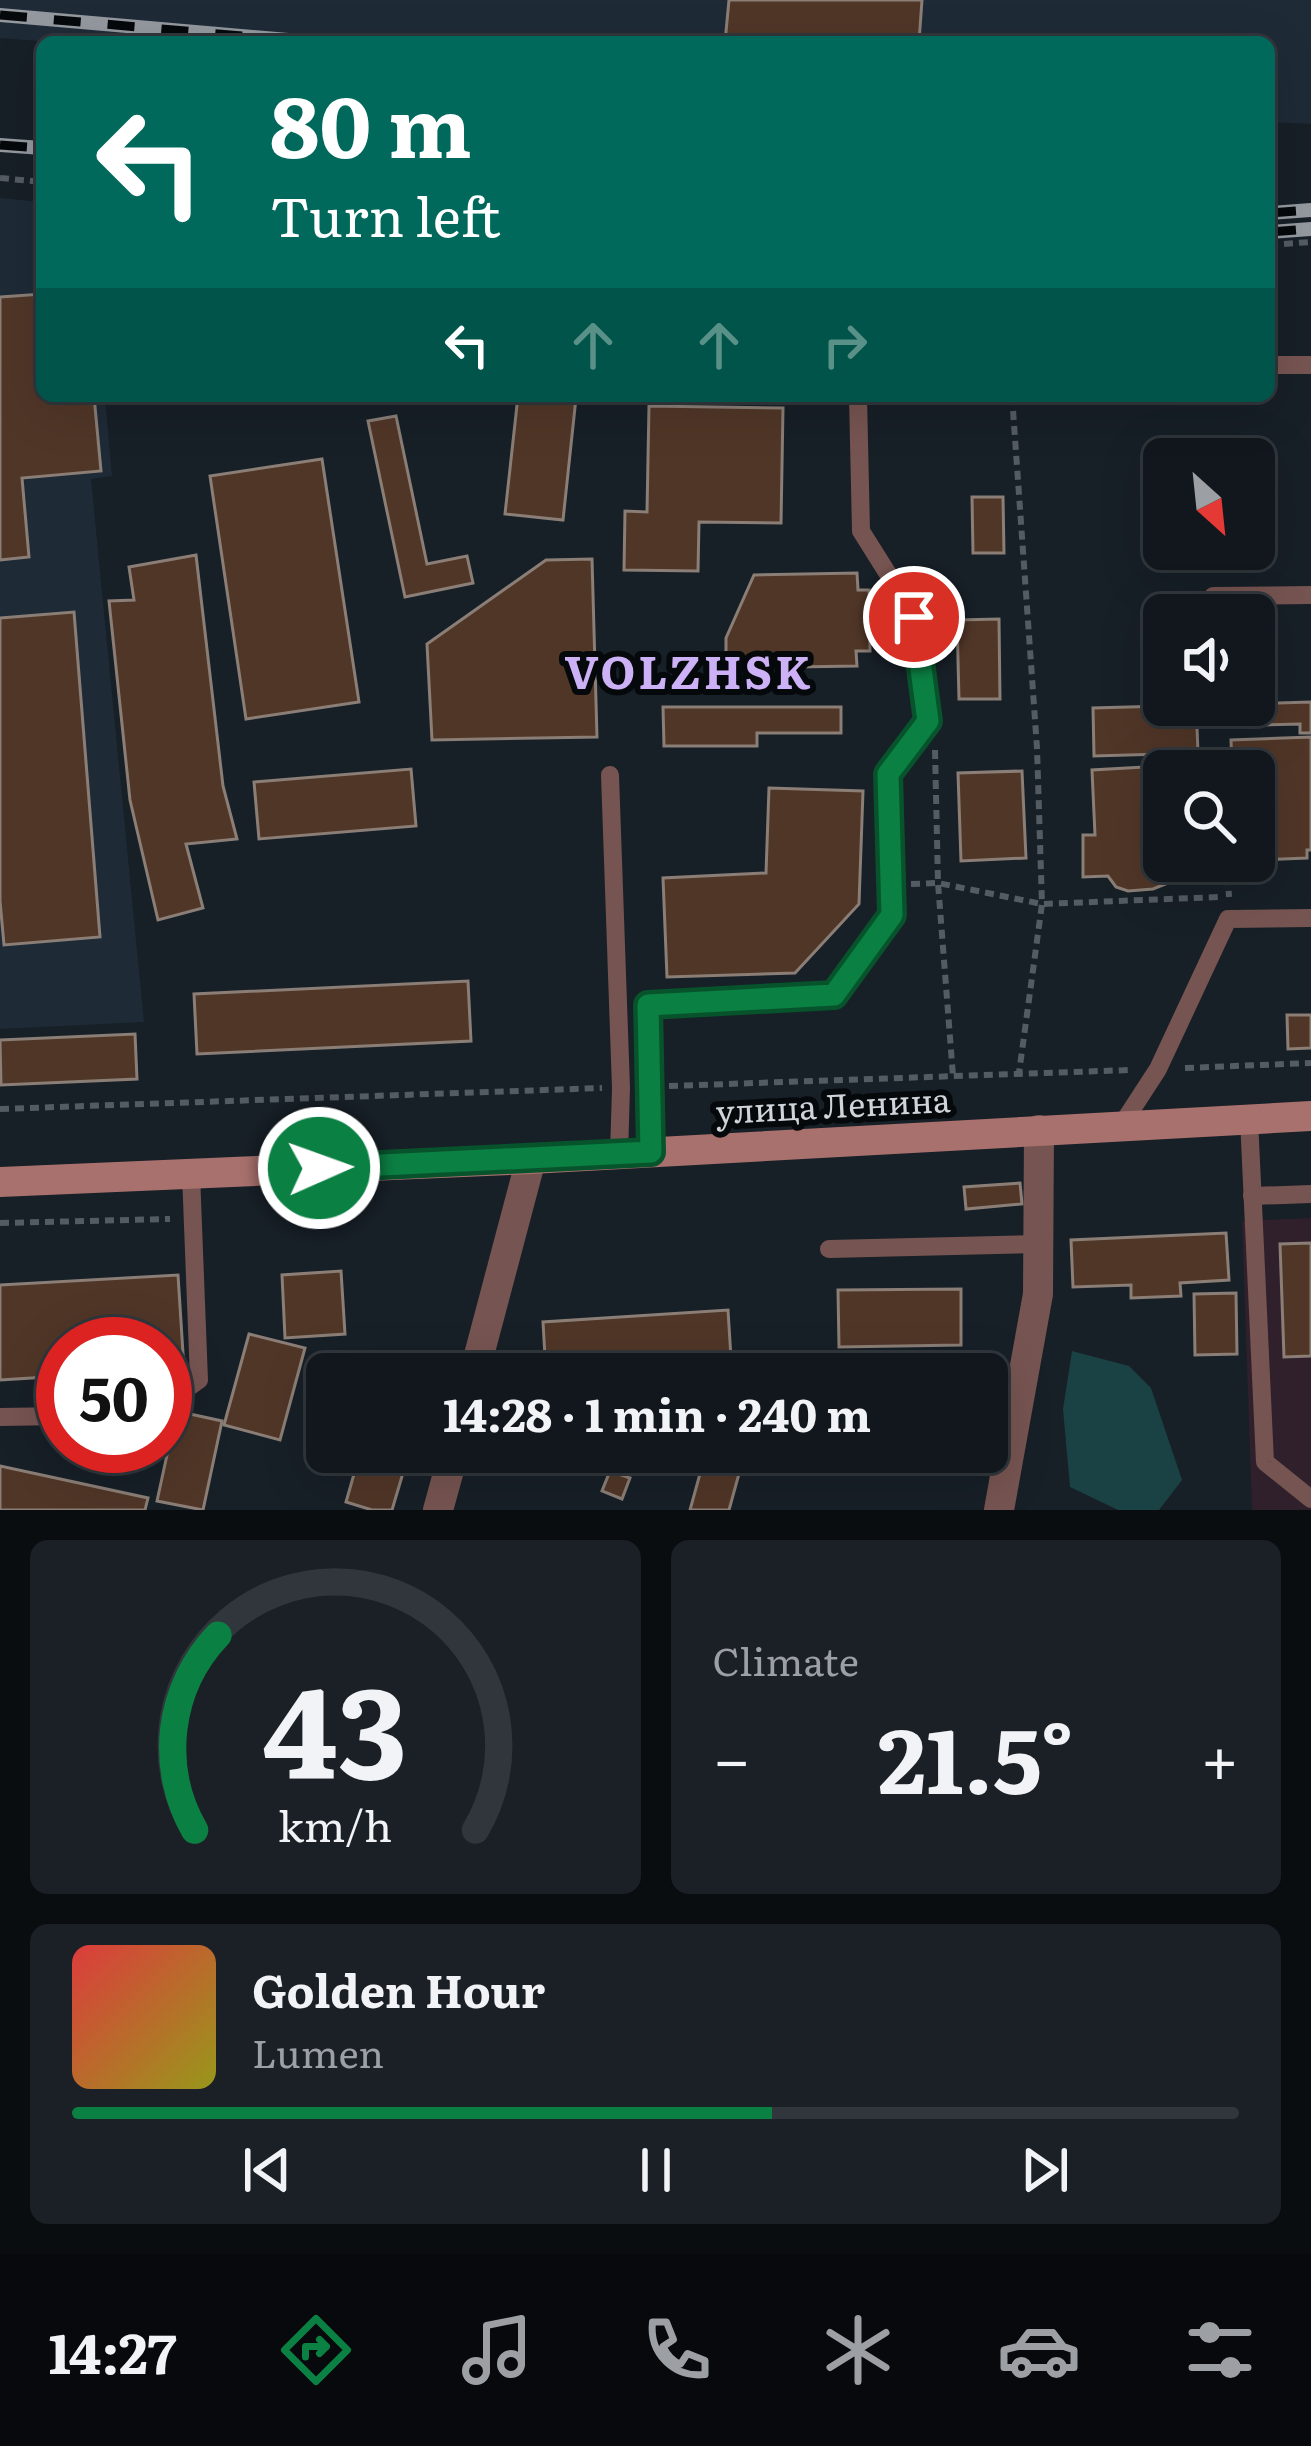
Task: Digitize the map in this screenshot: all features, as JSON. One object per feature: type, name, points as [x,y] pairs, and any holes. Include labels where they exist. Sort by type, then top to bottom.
[{"type":"main road","name":"улица Ленина","points":[[0,1182],[531,1159],[1311,1116]]},
{"type":"street","points":[[999,1510],[1038,1294],[1039,1130]]},
{"type":"street","points":[[480,1353],[531,1159]]},
{"type":"street","points":[[438,1510],[448,1473]]},
{"type":"lane","points":[[1275,364],[1311,365]]},
{"type":"lane","points":[[651,1152],[648,1005],[834,995],[892,915],[888,774],[928,721],[914,617],[861,531],[858,402]]},
{"type":"lane","points":[[1275,595],[1311,595]]},
{"type":"lane","points":[[610,775],[620,1154]]},
{"type":"lane","points":[[1120,1126],[1158,1069],[1228,919],[1311,918]]},
{"type":"lane","points":[[1249,1119],[1265,1462],[1311,1499]]},
{"type":"lane","points":[[191,1174],[199,1380],[192,1385]]},
{"type":"lane","points":[[1252,1196],[1311,1194]]},
{"type":"lane","points":[[830,1249],[1039,1244]]},
{"type":"lane","points":[[0,1417],[36,1416]]},
{"type":"path","points":[[0,178],[36,181]]},
{"type":"path","points":[[1275,245],[1311,242]]},
{"type":"path","points":[[1012,402],[1037,748],[1042,904],[1019,1073]]},
{"type":"path","points":[[934,742],[938,883],[953,1076]]},
{"type":"path","points":[[1228,882],[1228,897]]},
{"type":"path","points":[[891,885],[938,883],[1042,904],[1249,896]]},
{"type":"path","points":[[0,1223],[193,1218]]},
{"type":"shaded area","points":[[0,0],[1311,0],[1311,124],[1275,122],[1275,36],[0,38]]},
{"type":"shaded area","points":[[0,198],[36,201],[36,402],[106,402],[112,476],[91,479],[144,1022],[0,1029]]},
{"type":"shaded area","points":[[1311,1218],[1311,1510],[1252,1510],[1242,1221]]},
{"type":"shaded area","points":[[1072,1351],[1129,1366],[1151,1388],[1182,1480],[1159,1510],[1118,1510],[1070,1487],[1063,1409]]},
{"type":"building","points":[[729,0],[922,0],[919,36],[726,36]]},
{"type":"building","points":[[36,294],[36,402],[95,402],[101,471],[22,478],[29,557],[0,560],[0,297]]},
{"type":"building","points":[[517,402],[576,402],[563,520],[505,514]]},
{"type":"building","points":[[649,406],[783,408],[781,523],[699,522],[698,571],[624,570],[625,511],[647,512]]},
{"type":"building","points":[[396,416],[427,564],[467,556],[473,583],[405,597],[368,421]]},
{"type":"building","points":[[322,459],[359,702],[246,719],[210,476]]},
{"type":"building","points":[[972,497],[1003,497],[1004,553],[973,553]]},
{"type":"building","points":[[196,555],[223,786],[237,839],[186,844],[203,908],[158,920],[130,800],[109,601],[134,600],[129,567]]},
{"type":"building","points":[[592,559],[597,737],[432,740],[427,644],[546,560]]},
{"type":"building","points":[[857,573],[858,590],[869,590],[870,651],[856,651],[857,666],[726,668],[726,638],[754,575]]},
{"type":"building","points":[[74,612],[100,937],[4,945],[0,618]]},
{"type":"building","points":[[999,619],[1000,699],[959,699],[957,620]]},
{"type":"building","points":[[1311,702],[1311,733],[1300,733],[1300,724],[1275,725],[1275,703]]},
{"type":"building","points":[[663,707],[841,707],[841,733],[757,733],[757,746],[664,746]]},
{"type":"building","points":[[1143,707],[1143,726],[1231,726],[1197,727],[1198,750],[1094,756],[1093,708]]},
{"type":"building","points":[[1311,737],[1311,850],[1307,858],[1275,859],[1275,750],[1231,750],[1231,740]]},
{"type":"building","points":[[1143,767],[1143,882],[1168,883],[1128,891],[1116,887],[1108,876],[1083,877],[1083,835],[1095,835],[1092,770]]},
{"type":"building","points":[[411,769],[416,826],[259,839],[254,782]]},
{"type":"building","points":[[1022,771],[1026,858],[961,861],[958,773]]},
{"type":"building","points":[[769,788],[863,791],[859,904],[795,973],[667,977],[663,878],[766,873]]},
{"type":"building","points":[[468,981],[471,1041],[197,1054],[194,994]]},
{"type":"building","points":[[1287,1015],[1311,1015],[1311,1048],[1288,1049]]},
{"type":"building","points":[[135,1034],[137,1079],[1,1085],[0,1040]]},
{"type":"building","points":[[1020,1183],[1022,1204],[966,1209],[964,1187]]},
{"type":"building","points":[[1226,1233],[1229,1280],[1180,1283],[1181,1296],[1131,1298],[1131,1285],[1073,1287],[1071,1240]]},
{"type":"building","points":[[1311,1243],[1311,1356],[1284,1357],[1280,1244]]},
{"type":"building","points":[[341,1271],[345,1334],[285,1338],[282,1275]]},
{"type":"building","points":[[178,1275],[181,1317],[36,1317],[36,1378],[0,1380],[0,1285]]},
{"type":"building","points":[[961,1289],[961,1345],[839,1347],[838,1290]]},
{"type":"building","points":[[1236,1293],[1237,1354],[1195,1355],[1194,1294]]},
{"type":"building","points":[[728,1310],[731,1353],[545,1353],[543,1322]]},
{"type":"building","points":[[249,1334],[305,1348],[280,1440],[224,1425]]},
{"type":"building","points":[[192,1414],[222,1421],[203,1510],[157,1501],[163,1473],[192,1473]]},
{"type":"building","points":[[0,1466],[148,1498],[145,1510],[0,1510]]},
{"type":"building","points":[[354,1473],[403,1473],[392,1510],[346,1502]]},
{"type":"building","points":[[609,1473],[630,1478],[622,1499],[602,1491]]},
{"type":"building","points":[[700,1473],[739,1473],[729,1510],[690,1510]]},
{"type":"railway","points":[[0,15],[242,36]]},
{"type":"railway","points":[[0,145],[36,148]]},
{"type":"railway","points":[[1275,213],[1311,210]]},
{"type":"railway","points":[[1275,232],[1311,229]]},
{"type":"district","name":"VOLZHSK","points":[[689,673]]},
{"type":"route","points":[[319,1168],[651,1152],[648,1005],[834,995],[892,915],[888,774],[928,721],[914,617]]}]
